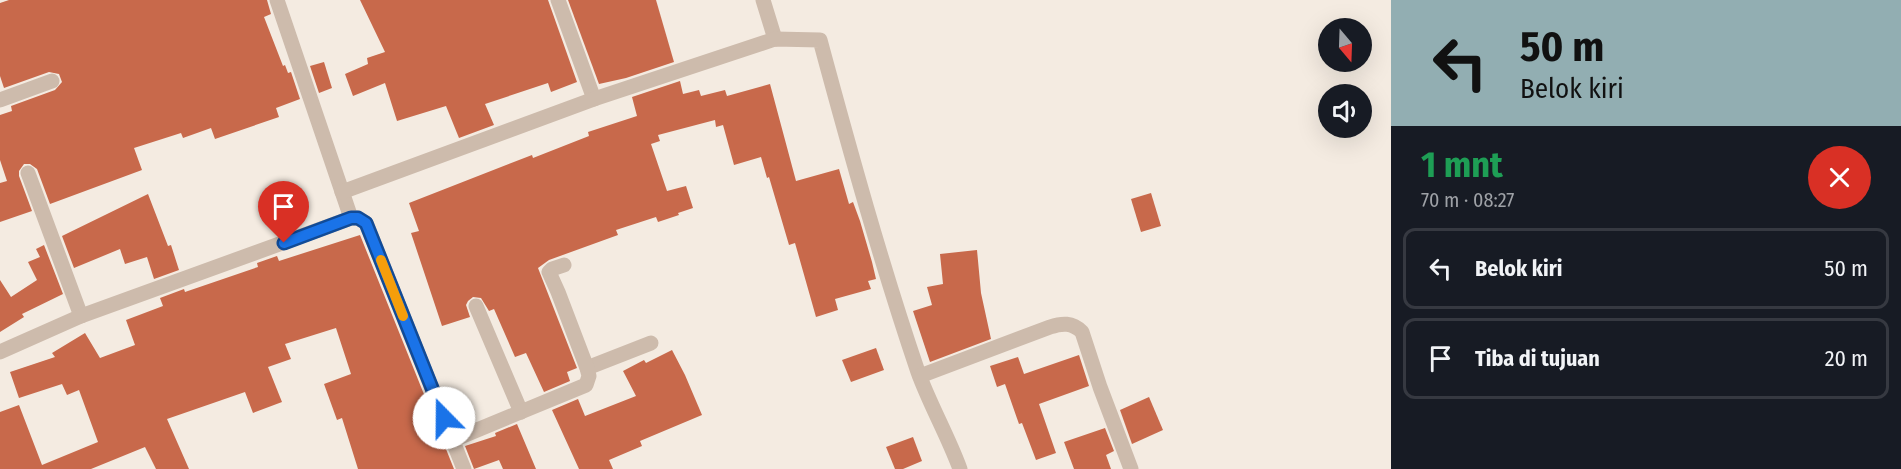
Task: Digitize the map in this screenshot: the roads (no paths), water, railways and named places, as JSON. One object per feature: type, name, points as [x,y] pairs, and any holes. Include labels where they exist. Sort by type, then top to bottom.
[{"type":"street","points":[[277,0],[351,218]]},
{"type":"street","points":[[558,0],[594,99]]},
{"type":"street","points":[[763,0],[776,39]]},
{"type":"street","points":[[342,192],[594,99],[776,39],[820,40],[856,175],[920,376],[960,469]]},
{"type":"street","points":[[0,99],[52,81]]},
{"type":"street","points":[[28,173],[81,316]]},
{"type":"street","points":[[0,352],[81,316],[351,218],[358,218],[366,223],[464,469]]},
{"type":"street","points":[[453,440],[582,388],[588,381],[587,368],[549,273],[552,269],[564,265]]},
{"type":"street","points":[[476,306],[521,412]]},
{"type":"street","points":[[920,376],[1050,327],[1063,323],[1076,326],[1082,332],[1131,469]]},
{"type":"street","points":[[587,368],[651,343]]}]
